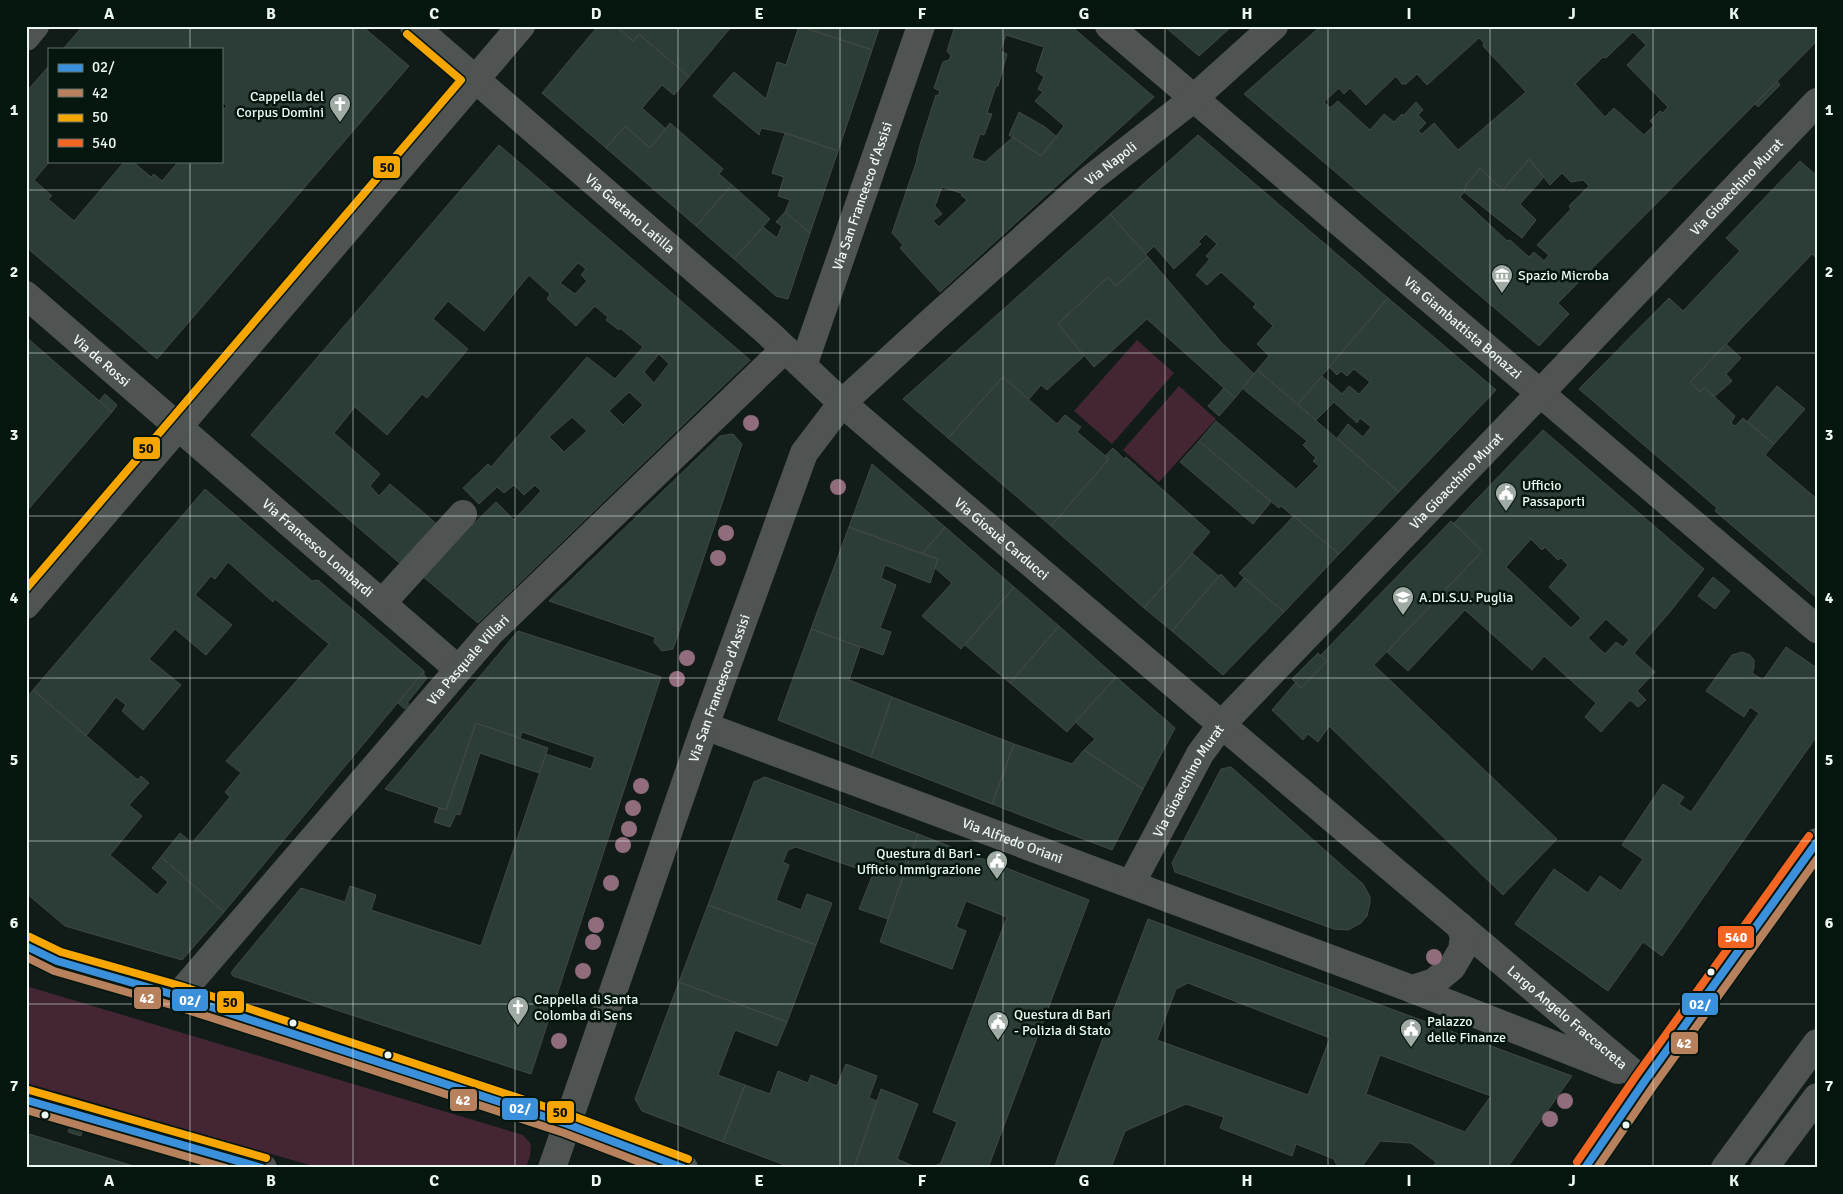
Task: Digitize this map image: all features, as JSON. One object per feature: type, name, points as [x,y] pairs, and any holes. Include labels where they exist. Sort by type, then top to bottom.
[{"type":"main road","points":[[1585,1168],[1644,1082],[1817,842]]},
{"type":"street","points":[[26,37],[36,26]]},
{"type":"street","name":"Via Gaetano Latilla","points":[[414,26],[794,358]]},
{"type":"street","points":[[26,605],[520,26]]},
{"type":"street","name":"Via San Francesco d'Assisi","points":[[794,358],[921,26]]},
{"type":"street","name":"Via Giambattista Bonazzi","points":[[1109,26],[1817,629]]},
{"type":"street","name":"Via Napoli","points":[[950,304],[1089,180],[1193,99],[1274,26]]},
{"type":"street","name":"Via Gioacchino Murat","points":[[1132,884],[1200,754],[1222,724],[1540,394],[1811,118]]},
{"type":"street","name":"Via de Rossi","points":[[26,295],[178,426]]},
{"type":"street","name":"Via San Francesco d'Assisi","points":[[552,1168],[705,726],[804,453],[842,403],[950,304]]},
{"type":"street","name":"Via Giosuè Carducci","points":[[794,358],[842,403],[1222,724]]},
{"type":"street","name":"Via Pasquale Villari","points":[[178,996],[490,633],[794,358]]},
{"type":"street","name":"Via Francesco Lombardi","points":[[178,426],[458,669]]},
{"type":"street","points":[[382,603],[463,514]]},
{"type":"street","name":"Largo Angelo Fraccacreta","points":[[1222,724],[1644,1082]]},
{"type":"street","name":"Via Alfredo Oriani","points":[[705,726],[1320,955]]},
{"type":"street","points":[[1412,989],[1434,982],[1452,967],[1462,950],[1464,937],[1460,926]]},
{"type":"street","points":[[26,946],[56,961],[178,996],[567,1124],[684,1168]]},
{"type":"street","name":"Largo Angelo Fraccacreta","points":[[1320,955],[1596,1060],[1644,1082]]},
{"type":"street","points":[[1724,1168],[1817,1043]]},
{"type":"street","points":[[1764,1168],[1817,1097]]},
{"type":"street","points":[[26,1100],[263,1168]]},
{"type":"shaded area","points":[[1137,340],[1174,373],[1112,444],[1074,411]]},
{"type":"shaded area","points":[[1179,386],[1216,419],[1159,482],[1123,450]]},
{"type":"shaded area","points":[[26,986],[523,1135],[531,1144],[526,1168],[320,1168],[26,1083]]},
{"type":"building","points":[[83,26],[362,26],[409,66],[157,359],[26,247],[26,92],[48,67],[49,162],[34,180],[52,196],[48,199],[74,221],[124,162],[133,162],[151,177],[154,174],[162,181],[178,162],[222,162],[222,111],[227,106],[222,102],[222,48],[64,48]]},
{"type":"building","points":[[598,26],[616,26],[633,41],[639,34],[689,77],[674,95],[662,85],[642,108],[666,129],[650,148],[625,126],[606,148],[542,93]]},
{"type":"building","points":[[616,26],[732,26],[689,77],[639,34],[633,41]]},
{"type":"building","points":[[799,26],[880,26],[872,50]]},
{"type":"building","points":[[799,26],[872,50],[838,151],[785,133],[761,128],[759,135],[713,96],[734,72],[766,99],[777,62],[786,65]]},
{"type":"building","points":[[955,26],[1071,26],[1154,97],[940,292],[900,248],[903,245],[892,233],[916,163],[936,95],[938,96],[940,91],[934,88],[943,62],[949,60],[951,56],[947,51]],"holes":[[[1006,35],[1044,47],[1036,71],[1044,77],[1038,89],[1043,92],[1035,101],[1064,126],[1041,156],[1013,137],[985,162],[972,158],[980,134],[984,135],[992,114],[987,113],[996,86],[998,86],[1007,54],[1000,51]],[[942,187],[963,194],[961,195],[967,200],[939,227],[933,221],[942,214],[935,206]]]},
{"type":"building","points":[[1164,26],[1232,26],[1199,56]]},
{"type":"building","points":[[1321,26],[1817,26],[1817,41],[1558,303],[1569,314],[1539,346],[1244,94]],"holes":[[[1633,32],[1646,45],[1627,65],[1668,107],[1663,113],[1660,111],[1650,121],[1654,125],[1644,135],[1614,108],[1605,117],[1575,84]],[[1479,38],[1484,43],[1483,46],[1526,92],[1458,150],[1434,123],[1422,134],[1418,131],[1426,123],[1418,115],[1423,110],[1416,102],[1403,116],[1402,114],[1394,122],[1384,114],[1370,130],[1338,101],[1330,108],[1324,102],[1339,88],[1344,94],[1350,88],[1366,105],[1396,76],[1402,84],[1406,84],[1417,74],[1427,85]],[[1529,159],[1550,185],[1562,173],[1571,182],[1583,180],[1589,186],[1569,206],[1571,209],[1537,245],[1549,255],[1544,261],[1534,252],[1529,257],[1510,240],[1507,241],[1460,197],[1466,185],[1480,168],[1503,190]]]},
{"type":"building","points":[[1777,81],[1780,85],[1758,107],[1755,104]]},
{"type":"building","points":[[1019,112],[1045,127],[1057,137],[1041,156],[1009,135]]},
{"type":"building","points":[[670,123],[723,169],[719,174],[732,185],[696,226],[606,148],[625,126],[650,148]]},
{"type":"building","points":[[785,133],[838,151],[810,233],[785,212],[790,200],[778,196],[784,177],[772,173]]},
{"type":"building","points":[[1198,135],[1388,298],[1298,404],[1257,370],[1269,356],[1257,344],[1273,326],[1253,307],[1256,304],[1221,272],[1207,285],[1196,275],[1210,259],[1206,256],[1217,244],[1206,234],[1198,242],[1201,244],[1174,269],[1154,246],[1146,254],[1110,214]]},
{"type":"building","points":[[499,145],[750,360],[478,623],[421,575],[496,502],[514,520],[541,491],[535,485],[524,495],[514,485],[504,493],[497,487],[479,504],[463,488],[488,464],[491,467],[587,357],[615,379],[643,347],[620,328],[619,330],[606,320],[608,317],[595,306],[576,326],[547,299],[550,294],[529,275],[484,331],[448,301],[433,319],[468,349],[427,398],[422,394],[387,435],[355,407],[334,433],[380,474],[370,486],[379,496],[390,484],[438,525],[404,567],[251,435]],"holes":[[[578,263],[586,269],[581,275],[587,281],[575,294],[560,283]],[[659,354],[669,364],[654,383],[644,372]],[[629,392],[643,405],[623,425],[609,411]],[[572,417],[587,431],[564,452],[549,437]]]},
{"type":"building","points":[[1529,159],[1544,177],[1520,204],[1536,220],[1522,238],[1464,192],[1466,185],[1480,168],[1503,190]]},
{"type":"building","points":[[1800,161],[1817,176],[1817,259],[1812,254],[1690,382],[1700,392],[1704,387],[1735,416],[1731,423],[1735,426],[1743,418],[1774,444],[1765,455],[1817,499],[1817,598],[1715,511],[1717,508],[1579,389],[1669,298],[1683,311],[1740,251],[1726,238]]},
{"type":"building","points":[[732,185],[770,219],[734,259],[696,226]]},
{"type":"building","points":[[785,212],[810,233],[788,299],[776,296],[734,259],[763,227],[777,238],[782,226],[776,222]]},
{"type":"building","points":[[1110,214],[1148,257],[1116,286],[1108,277],[1058,324],[1084,356],[1047,390],[1041,385],[1029,399],[1003,377],[948,438],[903,399]]},
{"type":"building","points":[[1148,257],[1221,342],[1254,374],[1235,398],[1147,319],[1094,367],[1058,324],[1108,277],[1116,286]]},
{"type":"building","points":[[1388,298],[1496,390],[1399,492],[1337,438],[1348,424],[1363,437],[1371,427],[1360,418],[1357,423],[1334,402],[1316,420],[1298,404],[1322,376],[1342,394],[1349,386],[1359,394],[1370,382],[1354,369],[1347,376],[1341,371],[1337,375],[1329,367]]},
{"type":"building","points":[[26,337],[112,412],[26,512]]},
{"type":"building","points":[[1726,344],[1741,358],[1726,374],[1732,381],[1714,397],[1704,387],[1700,392],[1690,382]]},
{"type":"building","points":[[1257,370],[1399,492],[1339,554],[1281,506],[1279,508],[1199,441],[1216,421],[1296,489],[1319,466],[1313,461],[1316,458],[1303,445],[1307,441],[1242,388]]},
{"type":"building","points":[[1003,377],[1057,424],[1065,415],[1081,427],[1077,432],[1109,459],[1051,526],[948,438]]},
{"type":"building","points":[[1777,386],[1805,409],[1774,444],[1747,422]]},
{"type":"building","points":[[1224,388],[1235,398],[1219,416],[1208,406]]},
{"type":"building","points":[[105,394],[117,405],[112,412],[99,401]]},
{"type":"building","points":[[1543,430],[1704,569],[1634,653],[1655,672],[1637,691],[1646,700],[1638,707],[1630,700],[1601,732],[1585,717],[1596,703],[1544,656],[1532,670],[1465,610],[1408,671],[1387,652],[1482,551],[1454,523]],"holes":[[[1531,539],[1542,550],[1545,547],[1558,560],[1561,558],[1568,565],[1549,587],[1581,618],[1571,628],[1506,567]],[[1606,619],[1629,640],[1623,647],[1616,642],[1605,654],[1588,638]]]},
{"type":"building","points":[[733,434],[742,444],[673,649],[662,651],[654,642],[655,637],[549,601],[720,436]]},
{"type":"building","points":[[1199,441],[1271,502],[1253,524],[1180,462]]},
{"type":"building","points":[[1113,448],[1124,459],[1126,457],[1210,532],[1144,608],[1051,526],[1109,459],[1105,456]]},
{"type":"building","points":[[872,464],[945,527],[922,554],[849,527]]},
{"type":"building","points":[[205,489],[312,581],[318,580],[424,671],[224,912],[161,857],[180,833],[192,843],[230,797],[225,792],[241,773],[226,761],[329,644],[275,599],[273,602],[228,562],[215,579],[211,576],[195,595],[232,625],[206,655],[175,629],[149,659],[181,685],[143,730],[122,711],[126,705],[116,697],[86,736],[33,690]]},
{"type":"building","points":[[1294,516],[1339,554],[1284,612],[1239,573]]},
{"type":"building","points":[[1451,521],[1482,551],[1374,665],[1557,839],[1503,895],[1329,726],[1318,742],[1308,734],[1303,740],[1272,710],[1296,682],[1301,688],[1327,661],[1321,655]]},
{"type":"building","points":[[849,527],[938,559],[930,583],[885,565],[881,578],[896,585],[880,628],[891,632],[883,655],[811,629]]},
{"type":"building","points":[[945,527],[1014,587],[961,649],[922,616],[952,583],[935,568],[938,559],[922,554]]},
{"type":"building","points":[[1192,553],[1219,576],[1172,631],[1144,608]]},
{"type":"building","points":[[1221,574],[1235,589],[1244,578],[1284,612],[1223,675],[1172,631]]},
{"type":"building","points":[[1713,577],[1730,591],[1715,609],[1698,596]]},
{"type":"building","points":[[1014,587],[1059,626],[1010,683],[965,645]]},
{"type":"building","points":[[1059,626],[1116,677],[1067,732],[1010,683]]},
{"type":"building","points":[[811,629],[860,647],[849,680],[892,697],[871,757],[778,720]]},
{"type":"building","points":[[518,631],[661,677],[531,1074],[233,976],[231,973],[233,970],[301,888],[345,902],[350,886],[376,895],[371,910],[481,946],[546,754],[591,769],[595,757],[522,732],[520,738],[476,723],[446,810],[385,789]]},
{"type":"building","points":[[1786,647],[1817,668],[1817,736],[1662,956],[1643,942],[1608,991],[1515,924],[1554,869],[1588,893],[1600,876],[1621,891],[1643,859],[1622,845],[1663,784],[1684,797],[1679,804],[1691,812],[1759,713],[1750,707],[1744,717],[1706,691],[1732,655],[1742,652],[1750,655],[1754,660],[1752,673],[1763,680]]},
{"type":"building","points":[[1318,653],[1327,661],[1301,688],[1292,679]]},
{"type":"building","points":[[424,671],[424,675],[427,678],[407,703],[409,704],[405,709],[398,703]]},
{"type":"building","points":[[1116,677],[1175,728],[1143,789],[1084,750],[1095,739],[1075,722]]},
{"type":"building","points":[[33,690],[138,780],[141,776],[149,783],[129,805],[142,816],[110,855],[157,895],[168,882],[152,868],[161,857],[224,912],[182,960],[65,926],[26,893],[26,699]]},
{"type":"building","points":[[892,697],[1014,744],[992,804],[871,757]]},
{"type":"building","points":[[476,723],[548,748],[539,773],[480,753],[460,815],[456,814],[450,827],[434,822],[439,808],[446,810]]},
{"type":"building","points":[[1014,744],[1072,764],[1084,750],[1143,789],[1112,850],[992,804]]},
{"type":"building","points":[[1231,767],[1363,884],[1370,897],[1370,902],[1367,916],[1361,923],[1348,930],[1334,929],[1175,872],[1172,863],[1221,769]]},
{"type":"building","points":[[765,777],[918,834],[888,919],[859,909],[873,874],[796,847],[788,850],[783,862],[789,865],[776,900],[801,910],[807,894],[832,903],[816,945],[708,905],[754,782]]},
{"type":"building","name":"Questura di Bari - Polizia di Stato","points":[[918,834],[1089,900],[988,1168],[931,1168],[941,1163],[957,1122],[933,1112],[1007,917],[966,901],[956,927],[966,931],[952,969],[880,942]]},
{"type":"building","points":[[708,905],[816,945],[787,1022],[679,982]]},
{"type":"building","name":"Palazzo delle Finanze","points":[[1148,919],[1572,1076],[1507,1168],[1432,1168],[1436,1162],[1411,1143],[1380,1141],[1363,1165],[1364,1168],[1338,1168],[1334,1159],[1296,1144],[1292,1156],[1220,1128],[1224,1117],[1186,1104],[1125,1131],[1111,1168],[1054,1168]],"holes":[[[1188,983],[1330,1038],[1308,1095],[1157,1040],[1176,989]],[[1380,1055],[1491,1096],[1465,1132],[1366,1094]]]},
{"type":"building","points":[[679,982],[787,1022],[777,1046],[735,1030],[718,1075],[745,1085],[723,1142],[642,1111],[635,1099]]},
{"type":"building","points":[[846,1064],[877,1076],[869,1098],[877,1101],[854,1168],[793,1168],[723,1142],[745,1085],[770,1094],[778,1071],[808,1083],[811,1075],[837,1086]]},
{"type":"building","points":[[881,1089],[918,1104],[897,1159],[918,1168],[854,1168]]},
{"type":"building","points":[[70,1127],[82,1131],[81,1136],[68,1132]]},
{"type":"building","points":[[26,1133],[140,1168],[26,1168]]},
{"type":"transit line","name":"50","points":[[26,589],[461,80],[407,34]]},
{"type":"transit line","name":"540","points":[[1577,1162],[1636,1076],[1809,836]]},
{"type":"transit line","name":"02/","points":[[1585,1168],[1644,1082],[1817,842]]},
{"type":"transit line","name":"42","points":[[1597,1168],[1652,1088],[1817,859]]},
{"type":"transit line","name":"50","points":[[30,937],[61,952],[181,986],[570,1115],[688,1159]]},
{"type":"transit line","name":"02/","points":[[26,946],[57,961],[178,996],[567,1124],[683,1168]]},
{"type":"transit line","name":"42","points":[[26,957],[54,971],[175,1006],[287,1042],[564,1133],[655,1168]]},
{"type":"transit line","name":"50","points":[[29,1090],[266,1158]]},
{"type":"transit line","name":"02/","points":[[26,1100],[262,1168]]},
{"type":"transit line","name":"42","points":[[26,1110],[226,1168]]},
{"type":"place","name":"Cappella del Corpus Domini","points":[[340,123]]},
{"type":"place","name":"Spazio Microba","points":[[1502,294]]},
{"type":"place","name":"Ufficio Passaporti","points":[[1506,512]]},
{"type":"place","name":"A.DI.S.U. Puglia","points":[[1403,616]]},
{"type":"place","name":"Questura di Bari - Ufficio Immigrazione","points":[[997,880]]},
{"type":"place","name":"Cappella di Santa Colomba di Sens","points":[[518,1026]]},
{"type":"place","name":"Questura di Bari - Polizia di Stato","points":[[998,1041]]},
{"type":"place","name":"Palazzo delle Finanze","points":[[1411,1048]]}]
